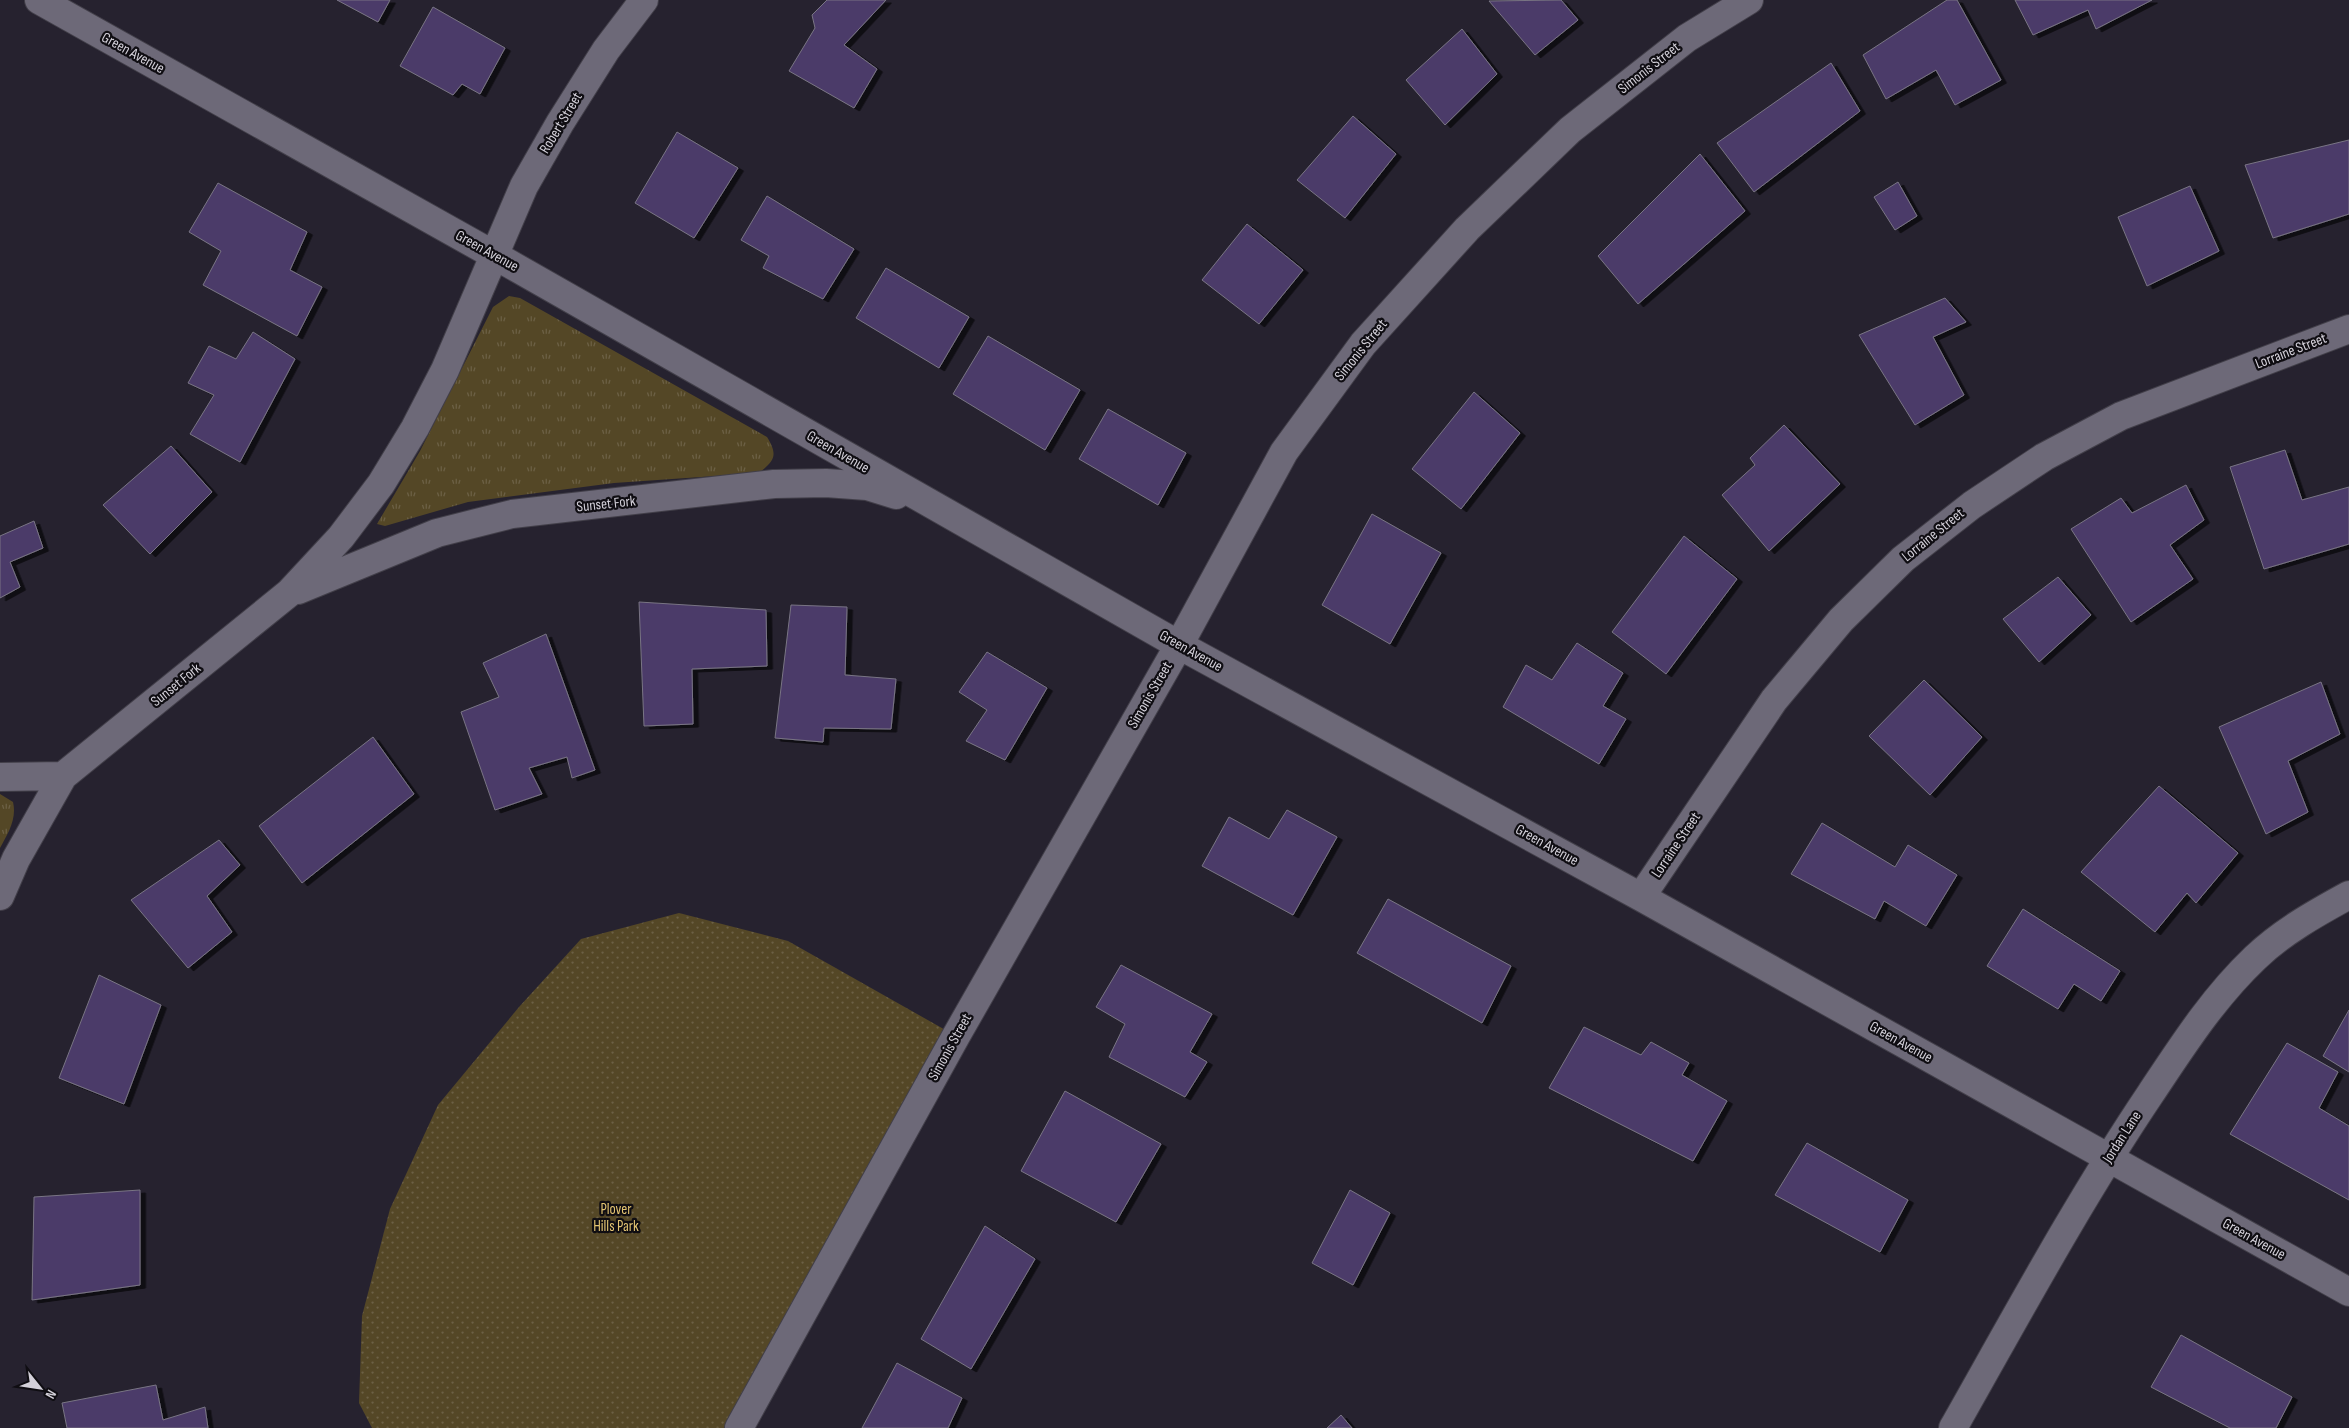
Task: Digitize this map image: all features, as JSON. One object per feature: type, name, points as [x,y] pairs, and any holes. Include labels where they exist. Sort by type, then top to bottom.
[{"type":"street","name":"Green Avenue","points":[[39,0],[494,255],[1178,645],[1642,897],[2349,1292]]},
{"type":"street","name":"Robert Street","points":[[494,255],[524,186],[560,123],[606,50],[644,0]]},
{"type":"street","name":"Simonis Street","points":[[739,1428],[951,1045],[1178,645],[1284,452],[1363,344],[1467,229],[1570,130],[1687,38],[1749,0]]},
{"type":"street","name":"Sunset Fork","points":[[0,896],[16,859],[63,776],[289,593],[341,537],[382,484],[415,428],[444,370],[494,255]]},
{"type":"street","name":"Lorraine Street","points":[[1642,897],[1774,700],[1841,620],[1903,559],[1972,504],[2044,457],[2121,416],[2349,330]]},
{"type":"street","name":"Sunset Fork","points":[[289,593],[437,533],[512,514],[774,484],[826,483],[867,486],[933,506]]},
{"type":"street","points":[[0,777],[63,776]]},
{"type":"street","name":"Jordan Lane","points":[[1953,1428],[2108,1157],[2200,1020],[2220,995],[2256,957],[2312,915],[2349,895]]},
{"type":"green space","points":[[509,296],[520,298],[767,437],[774,453],[771,461],[759,473],[614,483],[468,502],[385,526],[377,524],[420,451],[493,307]]},
{"type":"green space","points":[[0,794],[13,802],[14,814],[11,826],[0,848]]},
{"type":"green space","name":"Plover Hills Park","points":[[679,913],[788,941],[956,1036],[739,1428],[372,1428],[359,1403],[362,1316],[390,1209],[438,1105],[519,1007],[581,939]]},
{"type":"building","points":[[337,0],[390,0],[378,22]]},
{"type":"building","points":[[827,0],[886,0],[844,45],[877,69],[854,108],[789,71],[815,28],[812,15]]},
{"type":"building","points":[[1561,0],[1578,20],[1535,55],[1489,1]]},
{"type":"building","points":[[1947,0],[1957,0],[2001,80],[1955,105],[1936,70],[1886,99],[1863,55]]},
{"type":"building","points":[[2015,0],[2152,0],[2096,29],[2088,10],[2033,35]]},
{"type":"building","points":[[433,7],[505,48],[480,94],[462,84],[453,95],[400,66]]},
{"type":"building","points":[[1462,29],[1497,74],[1445,125],[1406,80]]},
{"type":"building","points":[[1831,63],[1860,111],[1754,192],[1717,143]]},
{"type":"building","points":[[1353,116],[1396,154],[1345,218],[1297,180]]},
{"type":"building","points":[[677,132],[738,168],[694,238],[635,203]]},
{"type":"building","points":[[2349,140],[2349,214],[2273,238],[2245,165]]},
{"type":"building","points":[[1700,154],[1745,211],[1638,304],[1598,256]]},
{"type":"building","points":[[1898,182],[1917,216],[1895,230],[1874,197]]},
{"type":"building","points":[[218,183],[307,232],[290,270],[322,287],[297,336],[203,285],[221,251],[189,232]]},
{"type":"building","points":[[2190,186],[2219,251],[2147,286],[2118,217]]},
{"type":"building","points":[[767,196],[854,249],[823,299],[763,268],[769,256],[741,240]]},
{"type":"building","points":[[1247,224],[1303,270],[1259,324],[1202,280]]},
{"type":"building","points":[[886,268],[969,317],[939,368],[856,318]]},
{"type":"building","points":[[1945,298],[1966,322],[1933,337],[1964,395],[1915,425],[1859,335]]},
{"type":"building","points":[[253,332],[295,359],[240,462],[190,434],[214,395],[188,383],[209,346],[236,359]]},
{"type":"building","points":[[988,336],[1080,390],[1045,450],[953,394]]},
{"type":"building","points":[[1474,392],[1520,433],[1461,509],[1412,469]]},
{"type":"building","points":[[1108,409],[1186,453],[1158,505],[1079,459]]},
{"type":"building","points":[[1784,425],[1840,484],[1769,551],[1722,495],[1755,465],[1750,458]]},
{"type":"building","points":[[171,446],[212,492],[150,554],[103,505]]},
{"type":"building","points":[[2285,450],[2302,500],[2349,487],[2349,544],[2264,569],[2230,467]]},
{"type":"building","points":[[2186,485],[2204,520],[2170,545],[2193,579],[2131,622],[2071,529],[2121,498],[2132,513]]},
{"type":"building","points":[[1372,514],[1441,553],[1390,644],[1322,605]]},
{"type":"building","points":[[34,521],[43,548],[10,562],[20,587],[0,598],[0,536]]},
{"type":"building","points":[[1684,536],[1737,579],[1666,674],[1612,632]]},
{"type":"building","points":[[2058,577],[2091,615],[2039,662],[2003,619]]},
{"type":"building","points":[[639,602],[766,610],[767,666],[692,669],[693,724],[644,726]]},
{"type":"building","points":[[791,605],[847,607],[845,675],[896,679],[891,729],[824,728],[823,742],[775,738]]},
{"type":"building","points":[[546,634],[595,770],[572,778],[567,757],[529,768],[542,794],[495,810],[461,712],[499,697],[483,663]]},
{"type":"building","points":[[1577,643],[1623,673],[1603,706],[1626,719],[1599,764],[1503,707],[1526,665],[1552,680]]},
{"type":"building","points":[[987,652],[1047,688],[1005,760],[966,741],[987,710],[959,692]]},
{"type":"building","points":[[1924,680],[1982,737],[1930,795],[1869,736]]},
{"type":"building","points":[[2321,682],[2340,734],[2288,761],[2308,812],[2266,834],[2219,727]]},
{"type":"building","points":[[373,737],[414,794],[302,883],[259,826]]},
{"type":"building","points":[[2159,786],[2238,853],[2196,903],[2187,893],[2155,932],[2081,872]]},
{"type":"building","points":[[1287,810],[1337,837],[1293,915],[1202,866],[1229,817],[1269,839]]},
{"type":"building","points":[[1822,823],[1895,867],[1908,845],[1957,875],[1926,926],[1884,901],[1875,919],[1791,874]]},
{"type":"building","points":[[219,840],[240,865],[207,896],[232,932],[188,968],[131,900]]},
{"type":"building","points":[[1388,899],[1511,966],[1482,1023],[1357,953]]},
{"type":"building","points":[[2023,909],[2120,971],[2101,1001],[2074,984],[2058,1009],[1987,966]]},
{"type":"building","points":[[1121,965],[1212,1014],[1190,1052],[1207,1062],[1185,1097],[1109,1057],[1125,1024],[1096,1007]]},
{"type":"building","points":[[99,975],[161,1005],[124,1104],[59,1078]]},
{"type":"building","points":[[2349,1010],[2349,1072],[2323,1056]]},
{"type":"building","points":[[1584,1027],[1641,1055],[1651,1042],[1689,1063],[1682,1075],[1727,1101],[1693,1161],[1549,1088]]},
{"type":"building","points":[[2287,1043],[2338,1072],[2319,1108],[2349,1126],[2349,1200],[2230,1134]]},
{"type":"building","points":[[1065,1091],[1161,1144],[1116,1222],[1021,1171]]},
{"type":"building","points":[[1807,1143],[1908,1200],[1880,1252],[1775,1195]]},
{"type":"building","points":[[140,1190],[140,1285],[32,1300],[34,1197]]},
{"type":"building","points":[[1350,1190],[1390,1213],[1353,1285],[1312,1263]]},
{"type":"building","points":[[985,1226],[1035,1259],[971,1369],[921,1339]]},
{"type":"building","points":[[2181,1335],[2292,1397],[2276,1428],[2230,1428],[2151,1387]]},
{"type":"building","points":[[897,1363],[962,1398],[948,1428],[862,1428]]},
{"type":"building","points":[[156,1385],[163,1420],[205,1407],[208,1428],[67,1428],[62,1403]]},
{"type":"building","points":[[1341,1415],[1352,1428],[1327,1428]]}]
